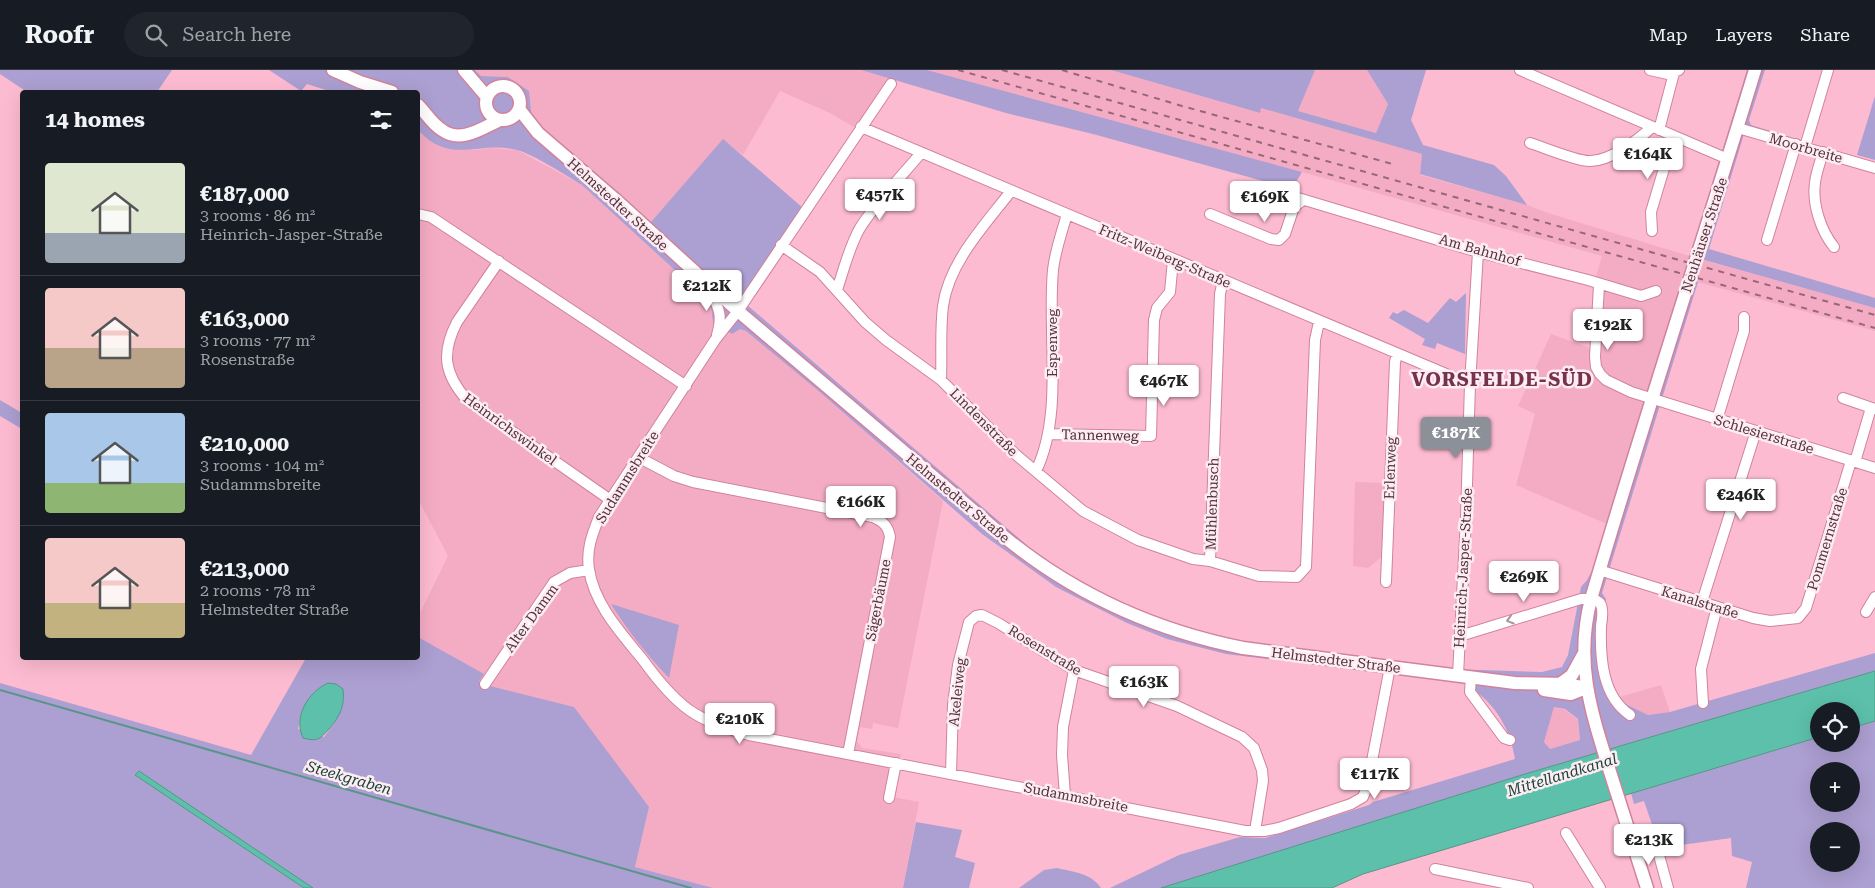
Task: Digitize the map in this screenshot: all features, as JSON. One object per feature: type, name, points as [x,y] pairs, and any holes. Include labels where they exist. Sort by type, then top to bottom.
[{"type":"main road","points":[[333,70],[360,82],[386,90]]},
{"type":"main road","points":[[420,107],[437,126],[448,133],[462,136],[517,114],[520,109],[520,99],[515,90],[506,86],[496,87],[464,70]]},
{"type":"main road","points":[[464,70],[487,103],[492,116],[504,120]]},
{"type":"main road","name":"Neuhäuser Straße","points":[[1586,688],[1583,655],[1591,599],[1756,70]]},
{"type":"main road","points":[[476,132],[491,91],[496,87]]},
{"type":"main road","name":"Helmstedter Straße","points":[[520,109],[538,133]]},
{"type":"main road","name":"Helmstedter Straße","points":[[504,120],[522,124],[538,133],[616,200],[738,311],[1018,549],[1094,597],[1157,625],[1225,644],[1259,650],[1515,682],[1578,684],[1586,688]]},
{"type":"main road","points":[[1560,684],[1572,675],[1583,655]]},
{"type":"main road","name":"Helmstedter Straße","points":[[1515,682],[1531,688],[1571,694]]},
{"type":"main road","points":[[1571,694],[1586,688],[1647,888]]},
{"type":"main road","points":[[1571,694],[1583,701],[1593,712]]},
{"type":"street","points":[[1520,70],[1728,159]]},
{"type":"street","points":[[1650,70],[1668,74],[1677,72]]},
{"type":"street","points":[[1767,240],[1828,70]]},
{"type":"street","points":[[1530,143],[1588,161],[1600,160],[1625,148],[1656,128],[1677,72]]},
{"type":"street","name":"Sudammsbreite","points":[[891,84],[738,311],[715,340],[598,517],[588,554],[589,570],[599,599],[613,623],[659,681],[689,710],[707,721],[731,730],[1256,832]]},
{"type":"street","name":"Fritz-Weiberg-Straße","points":[[861,127],[1319,322],[1470,384]]},
{"type":"street","name":"Moorbreite","points":[[1738,128],[1875,168]]},
{"type":"street","points":[[1652,231],[1651,212],[1672,144],[1676,137]]},
{"type":"street","points":[[1823,152],[1814,186],[1815,196],[1825,236],[1834,247]]},
{"type":"street","points":[[837,290],[860,228],[921,153]]},
{"type":"street","points":[[941,380],[943,305],[950,284],[964,253],[1011,191]]},
{"type":"street","name":"Am Bahnhof","points":[[1288,195],[1478,252],[1642,296],[1656,290]]},
{"type":"street","points":[[1210,214],[1271,239],[1279,240],[1285,234],[1294,207],[1303,200]]},
{"type":"street","points":[[420,214],[431,217],[686,386]]},
{"type":"street","name":"Espenweg","points":[[1036,471],[1048,434],[1052,388],[1054,268],[1058,243],[1067,214]]},
{"type":"street","name":"Lindenstraße","points":[[781,245],[820,272],[865,322],[886,340],[941,380],[1014,453],[1083,511],[1111,526],[1167,551],[1193,559],[1210,561]]},
{"type":"street","name":"Heinrich-Jasper-Straße","points":[[1464,676],[1460,636],[1466,537],[1470,384],[1478,252]]},
{"type":"street","name":"Tannenweg","points":[[1048,434],[1151,436],[1154,320],[1157,308],[1170,292],[1173,260]]},
{"type":"street","name":"Heinrichswinkel","points":[[499,261],[451,332],[447,366],[452,379],[467,400],[609,499]]},
{"type":"street","name":"Mühlenbusch","points":[[1223,280],[1220,294],[1210,561],[1259,576],[1297,577],[1305,568],[1307,560],[1315,340],[1319,322]]},
{"type":"street","points":[[1599,284],[1596,367],[1606,380],[1652,399]]},
{"type":"street","name":"Sudammsbreite","points":[[709,285],[713,298],[720,310],[720,324],[715,340]]},
{"type":"street","points":[[1717,420],[1744,331],[1744,317]]},
{"type":"street","name":"Erlenweg","points":[[1386,582],[1394,362],[1397,354]]},
{"type":"street","points":[[1843,398],[1873,409]]},
{"type":"street","name":"Schlesierstraße","points":[[1652,399],[1875,468]]},
{"type":"street","name":"Pommernstraße","points":[[1801,616],[1806,608],[1853,461],[1873,409]]},
{"type":"street","points":[[1702,602],[1756,431]]},
{"type":"street","name":"Sägerbäume","points":[[638,457],[674,476],[694,482],[873,517],[884,522],[889,529],[890,537],[848,754]]},
{"type":"street","name":"Alter Damm","points":[[485,684],[554,582],[570,573],[589,570]]},
{"type":"street","name":"Kanalstraße","points":[[1599,570],[1753,618],[1770,621],[1795,619],[1801,616]]},
{"type":"street","points":[[1866,612],[1875,597]]},
{"type":"street","points":[[1460,636],[1581,599],[1591,599],[1601,604],[1601,640],[1605,680],[1614,700],[1621,709],[1630,715]]},
{"type":"street","points":[[1703,703],[1700,669],[1717,607]]},
{"type":"street","name":"Rosenstraße","points":[[976,616],[982,615],[994,620],[1074,670],[1177,706],[1233,732],[1249,743],[1257,754],[1263,780],[1256,832]]},
{"type":"street","name":"Akeleiweg","points":[[951,773],[953,705],[958,665],[968,626],[972,618],[976,616]]},
{"type":"street","points":[[1256,832],[1279,828],[1352,804],[1362,797],[1367,788],[1390,667]]},
{"type":"street","points":[[1065,795],[1062,755],[1063,727],[1074,670]]},
{"type":"street","points":[[1464,676],[1470,692],[1504,738],[1510,740]]},
{"type":"street","points":[[889,798],[896,763]]},
{"type":"street","points":[[1566,833],[1600,888]]},
{"type":"street","points":[[1654,837],[1668,888]]},
{"type":"street","points":[[1435,869],[1528,888]]},
{"type":"shaded area","points":[[0,70],[172,70],[158,90],[24,90],[0,74]]},
{"type":"shaded area","points":[[269,70],[475,70],[481,76],[508,77],[529,91],[532,120],[651,222],[723,139],[810,214],[747,305],[1036,553],[1058,569],[1098,592],[1142,613],[1206,634],[1255,644],[1451,669],[1542,672],[1562,667],[1568,655],[1581,587],[1593,569],[1644,411],[1649,388],[1683,278],[1698,282],[1602,593],[1606,599],[1604,621],[1608,676],[1620,701],[1648,715],[1670,712],[1875,653],[1875,671],[1562,763],[1161,888],[1110,888],[1179,855],[1240,837],[1265,838],[1369,805],[1373,802],[1515,759],[1507,730],[1491,705],[1476,692],[1474,684],[1226,654],[1167,639],[1127,623],[1056,587],[982,534],[821,393],[746,331],[740,329],[732,334],[713,323],[711,307],[703,296],[582,185],[524,152],[503,148],[454,150],[430,141],[420,132],[420,90],[326,90],[307,84],[299,90]],"holes":[[[1554,707],[1565,709],[1578,719],[1580,740],[1550,749],[1544,742]]]},
{"type":"shaded area","points":[[475,70],[861,70],[897,81],[864,133],[830,113],[780,91],[743,155],[723,140],[651,222],[532,120],[529,91],[508,77],[481,76]]},
{"type":"shaded area","points":[[861,70],[927,70],[1302,172],[1292,189],[1093,134],[1006,113]]},
{"type":"shaded area","points":[[927,70],[1111,70],[1259,113],[1261,108],[1422,154],[1420,175],[1527,205],[1706,261],[1875,308],[1875,331],[1683,278],[1649,388],[1644,411],[1607,524],[1516,485],[1535,414],[1518,406],[1551,334],[1590,348],[1593,288],[1602,256]]},
{"type":"shaded area","points":[[1111,70],[1315,70],[1298,111],[1376,133],[1388,104],[1367,70],[1426,70],[1411,120],[1423,145],[1494,165],[1506,176],[1527,205],[1420,174],[1422,154],[1261,108],[1260,113]]},
{"type":"shaded area","points":[[1315,70],[1367,70],[1388,104],[1376,133],[1298,111]]},
{"type":"shaded area","points":[[1747,70],[1765,70],[1749,120],[1751,125],[1875,165],[1744,134],[1709,249],[1875,298],[1875,308],[1690,256]]},
{"type":"shaded area","points":[[1875,96],[1875,160],[1857,155]]},
{"type":"shaded area","points":[[420,132],[422,135],[473,150],[491,148],[517,150],[582,185],[703,296],[711,307],[713,323],[731,334],[740,329],[746,331],[821,393],[943,501],[898,728],[873,723],[872,729],[860,727],[857,741],[862,748],[901,754],[893,797],[919,802],[903,888],[713,888],[635,867],[649,807],[479,681],[483,674],[420,638],[420,613],[448,556],[420,503]]},
{"type":"shaded area","points":[[1466,293],[1465,354],[1437,343],[1435,349],[1422,345],[1425,339],[1389,318],[1393,312],[1397,314],[1404,310],[1428,323],[1450,298],[1456,302]]},
{"type":"shaded area","points":[[0,400],[20,412],[20,428],[0,416]]},
{"type":"shaded area","points":[[1355,482],[1387,483],[1384,555],[1368,568],[1353,566]]},
{"type":"shaded area","points":[[611,604],[679,625],[669,678],[638,642]]},
{"type":"shaded area","points":[[420,638],[484,674],[479,681],[486,685],[574,707],[649,807],[635,867],[713,888],[0,888],[0,683],[251,755],[305,660],[420,660]],"holes":[[[303,709],[335,722],[324,737],[298,729]]]},
{"type":"shaded area","points":[[1661,685],[1670,712],[1648,715],[1616,698]]},
{"type":"shaded area","points":[[1554,707],[1565,710],[1578,720],[1580,740],[1550,749],[1544,742]]},
{"type":"shaded area","points":[[1875,721],[1875,888],[1746,888],[1752,862],[1732,856],[1731,838],[1660,848],[1644,801],[1634,804],[1631,793],[1810,740],[1810,752],[1860,752],[1860,725]]},
{"type":"shaded area","points":[[916,822],[962,830],[955,857],[975,863],[969,888],[903,888]]},
{"type":"shaded area","points":[[1057,868],[1087,876],[1101,888],[1019,888],[1044,870]]},
{"type":"water","name":"Mittellandkanal","points":[[1875,671],[1875,721],[1860,725],[1860,702],[1810,702],[1810,740],[1363,874],[1332,888],[1161,888],[1525,774]]},
{"type":"water","points":[[328,683],[336,684],[343,689],[343,701],[339,715],[321,737],[315,740],[303,738],[300,722],[304,706],[314,692]]},
{"type":"water","points":[[139,771],[313,888],[304,888],[135,775]]},
{"type":"waterway","name":"Steekgraben","points":[[0,690],[691,888]]},
{"type":"railway","points":[[958,70],[1875,328]]},
{"type":"railway","points":[[1002,70],[1875,315]]},
{"type":"railway","points":[[1062,70],[1182,106],[1396,165]]},
{"type":"district","name":"VORSFELDE-SÜD","points":[[1502,379]]}]
